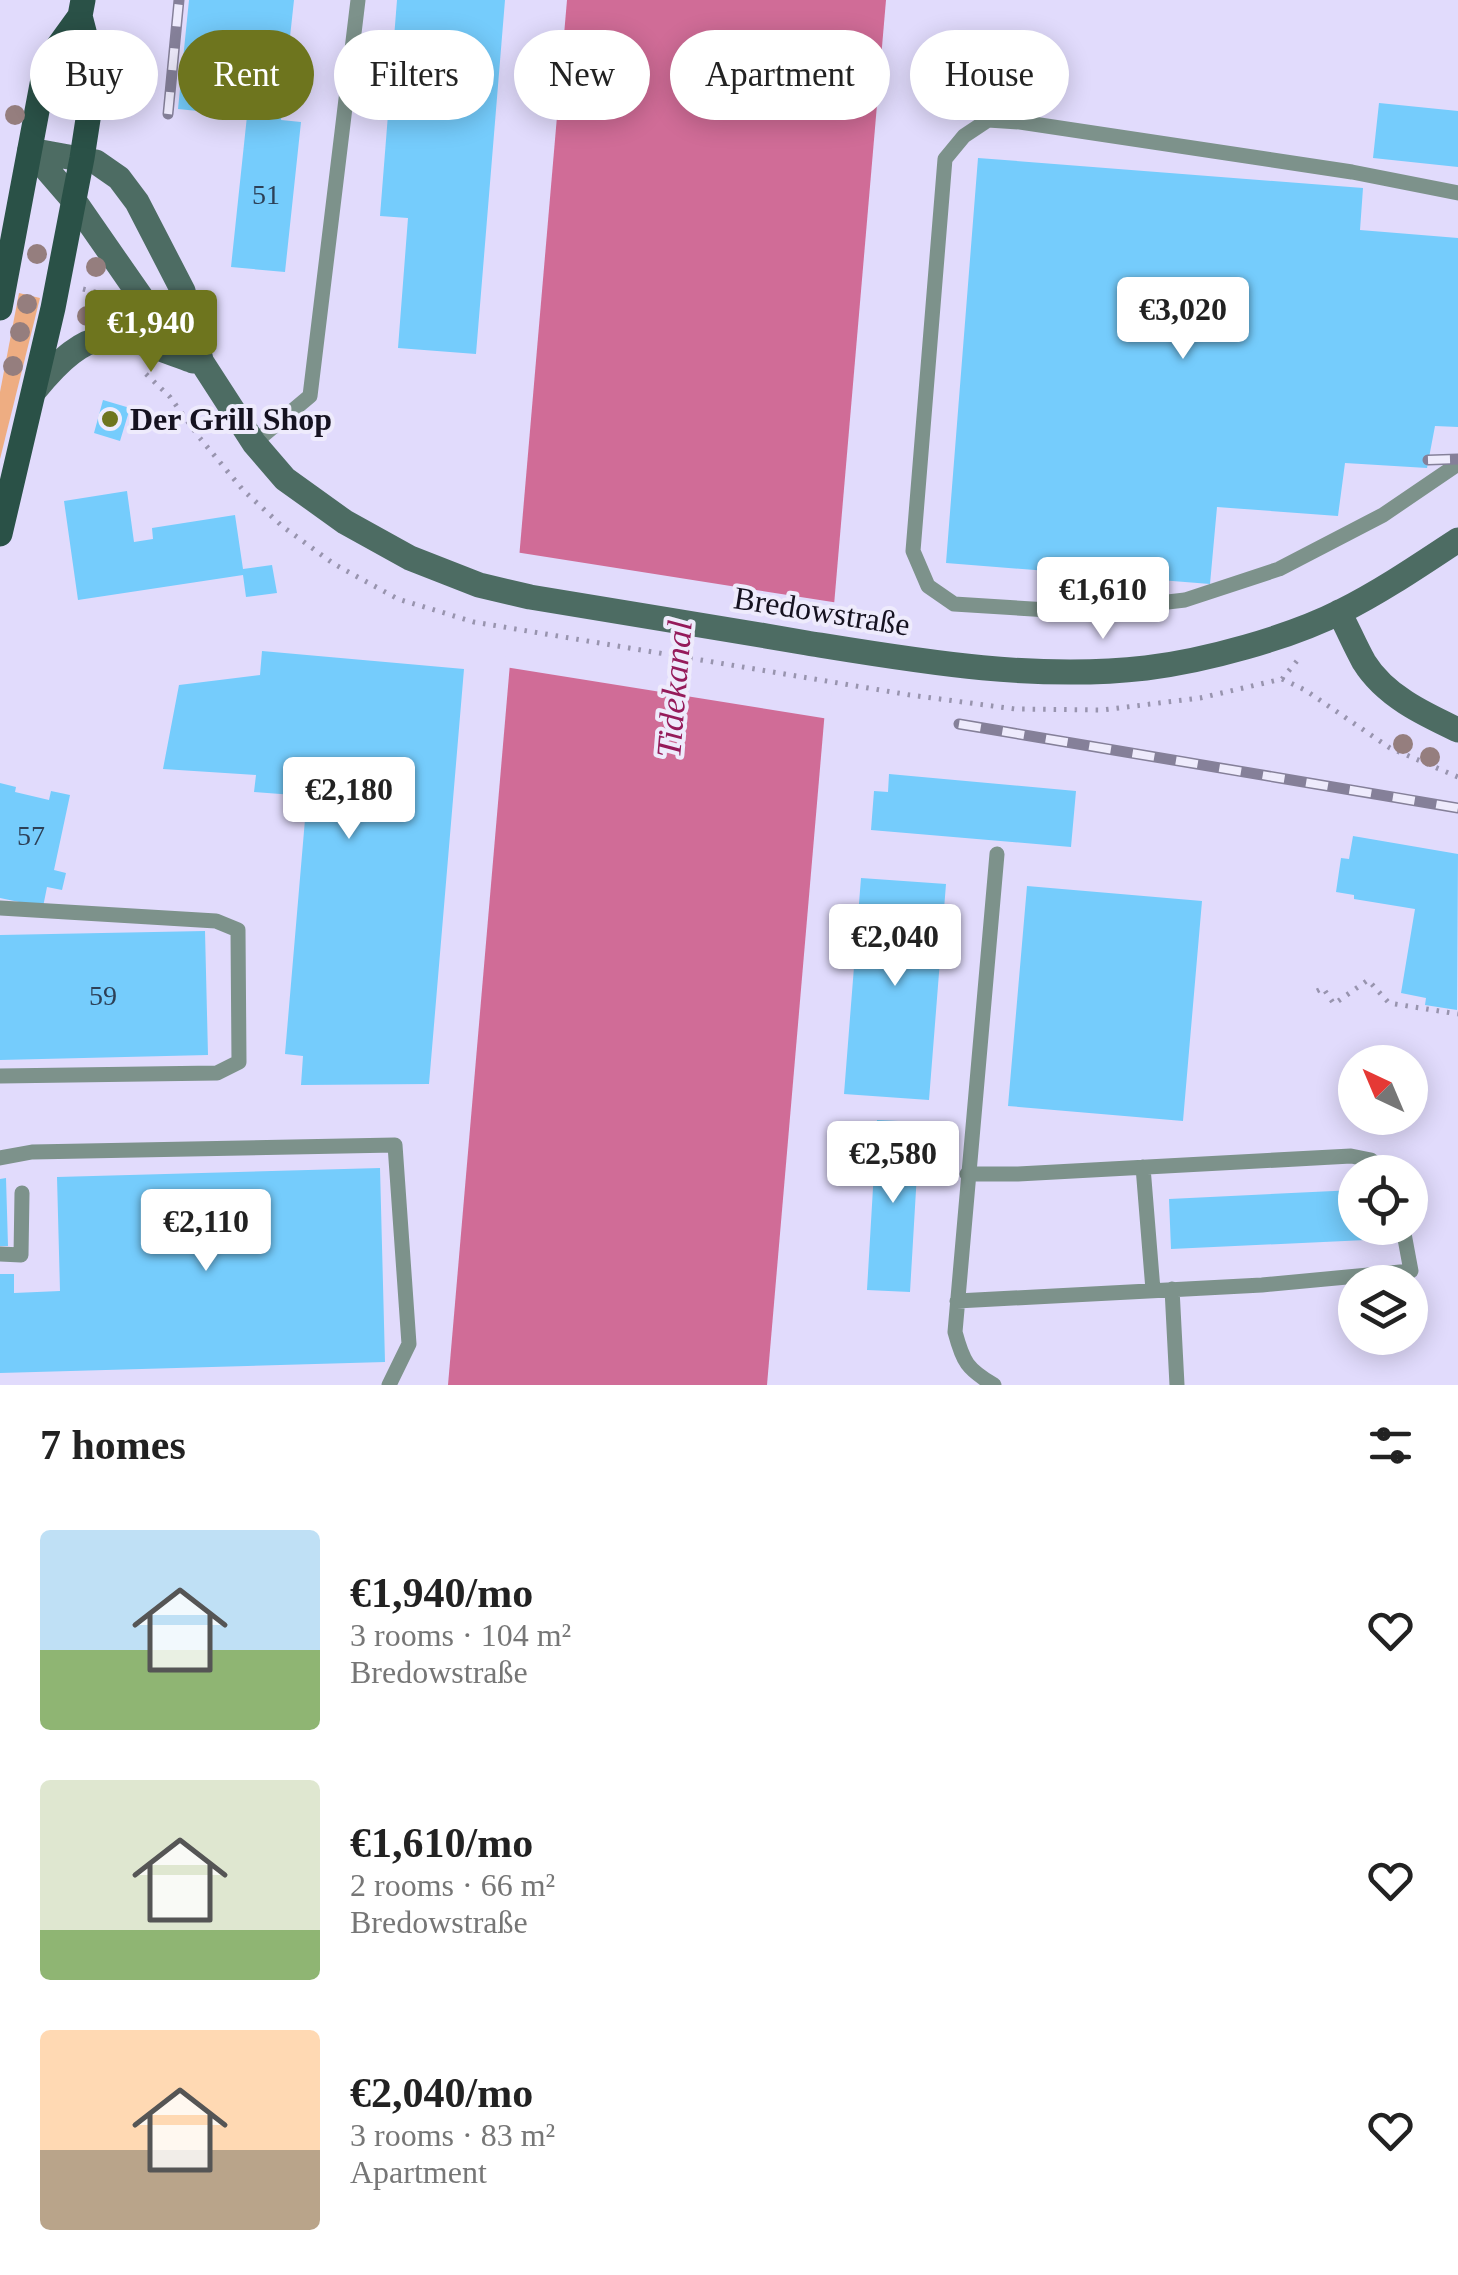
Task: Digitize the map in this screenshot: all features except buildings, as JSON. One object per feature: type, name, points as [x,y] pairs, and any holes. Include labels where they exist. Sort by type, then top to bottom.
[{"type":"main road","points":[[0,308],[46,63],[82,8]]},
{"type":"main road","points":[[0,534],[35,390],[82,158],[94,74],[82,8]]},
{"type":"street","name":"Bredowstraße","points":[[30,150],[96,162],[120,178],[137,202],[182,291],[202,364]]},
{"type":"street","name":"Bredowstraße","points":[[30,150],[75,202],[150,310],[202,364],[254,442],[286,478],[345,522],[410,558],[480,585],[549,600],[960,665],[1048,672],[1146,668],[1274,638],[1339,612],[1458,540]]},
{"type":"street","points":[[35,390],[68,354],[91,341],[106,338],[139,341],[202,364]]},
{"type":"street","points":[[1339,612],[1366,665],[1388,689],[1415,710],[1458,730]]},
{"type":"lane","points":[[254,442],[310,396],[358,0]]},
{"type":"lane","points":[[1458,193],[1352,172],[988,120],[964,136],[945,159],[912,552],[928,586],[954,604],[1081,612],[1185,600],[1279,569],[1383,515],[1458,464]]},
{"type":"lane","points":[[994,1385],[978,1376],[962,1358],[955,1332],[997,854]]},
{"type":"lane","points":[[0,908],[216,921],[238,930],[239,1062],[217,1072],[0,1076]]},
{"type":"lane","points":[[0,1158],[32,1152],[395,1144],[409,1344],[390,1385]]},
{"type":"lane","points":[[968,1174],[1338,1157]]},
{"type":"lane","points":[[1142,1168],[1153,1290]]},
{"type":"lane","points":[[0,1254],[21,1255],[22,1192]]},
{"type":"lane","points":[[956,1301],[1172,1290],[1411,1271],[1406,1245]]},
{"type":"lane","points":[[1172,1290],[1177,1385]]},
{"type":"path","points":[[76,288],[115,297]]},
{"type":"path","points":[[474,622],[861,686]]},
{"type":"path","points":[[1282,680],[1305,690],[1390,748],[1458,777]]},
{"type":"path","points":[[1317,991],[1323,988],[1334,1004],[1368,980],[1389,1002],[1458,1014]]},
{"type":"shaded area","points":[[19,293],[40,298],[0,459],[0,392]]},
{"type":"water","name":"Tidekanal","points":[[567,0],[886,0],[883,30],[670,30],[670,120],[876,120],[767,1385],[448,1385],[557,120],[650,120],[650,30],[564,30]]},
{"type":"pier","points":[[515,552],[839,603],[829,719],[505,667]]},
{"type":"railway","points":[[168,114],[179,0]]},
{"type":"railway","points":[[1428,460],[1458,459]]},
{"type":"railway","points":[[959,724],[1458,808]]},
{"type":"place","name":"Der Grill Shop","points":[[110,419]]}]
